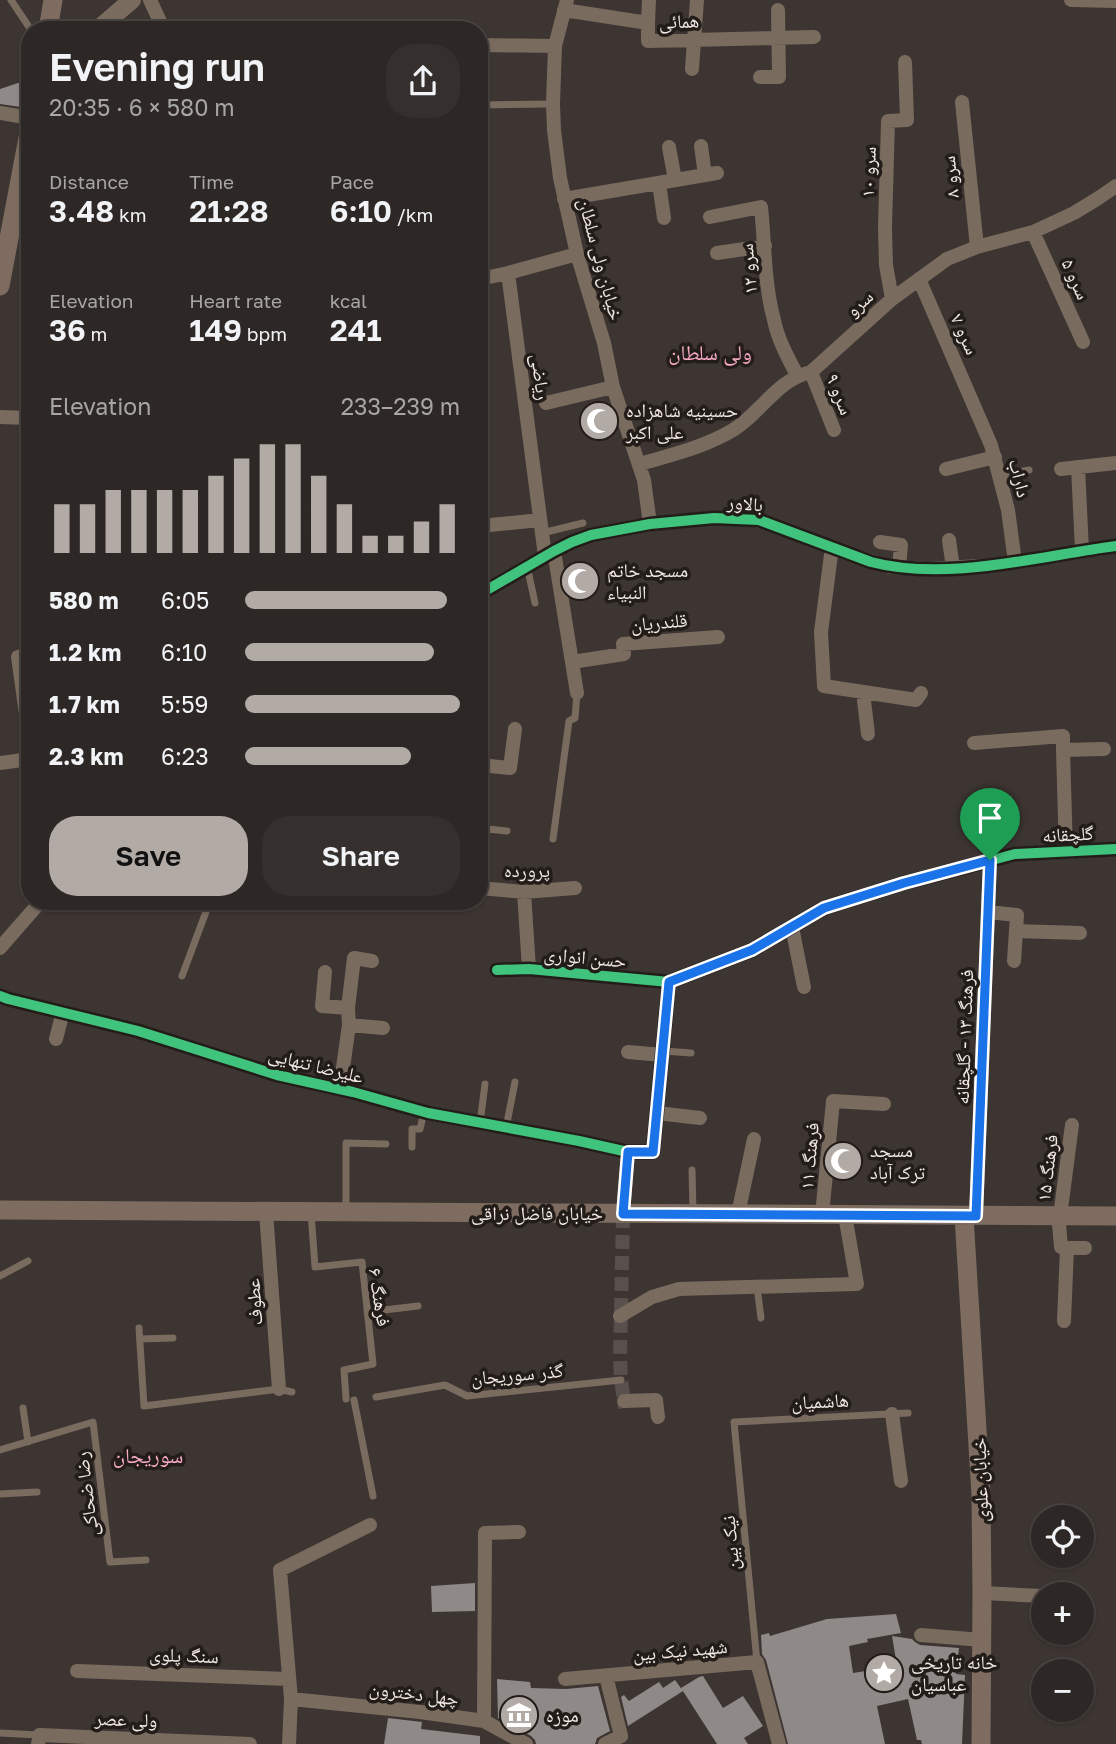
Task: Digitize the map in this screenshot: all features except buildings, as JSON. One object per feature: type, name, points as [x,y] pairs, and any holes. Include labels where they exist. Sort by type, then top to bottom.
[{"type":"main road","points":[[50,21],[54,0]]},
{"type":"main road","points":[[0,286],[21,183]]},
{"type":"main road","name":"خیابان فاضل نراقی","points":[[0,1210],[1116,1216]]},
{"type":"main road","name":"خیابان علوی","points":[[970,1216],[969,1323],[980,1465],[981,1744]]},
{"type":"street","points":[[108,21],[132,0]]},
{"type":"street","points":[[150,0],[159,21]]},
{"type":"street","points":[[648,23],[649,0]]},
{"type":"street","points":[[692,69],[697,0]]},
{"type":"street","points":[[1071,0],[1116,1]]},
{"type":"street","name":"همائی","points":[[566,5],[648,23],[648,41],[814,37]]},
{"type":"street","name":"خیابان ولی سلطان","points":[[566,5],[555,46],[553,104],[554,131],[564,199],[577,254],[604,343],[613,387],[640,464],[648,496],[650,524]]},
{"type":"street","points":[[760,77],[779,77],[778,10]]},
{"type":"street","points":[[488,45],[555,46]]},
{"type":"street","name":"سرو ۱۰","points":[[892,299],[886,265],[885,228],[888,121],[907,120],[905,62]]},
{"type":"street","name":"سرو ۸","points":[[961,102],[977,247]]},
{"type":"street","points":[[0,113],[21,116]]},
{"type":"street","points":[[669,146],[675,180]]},
{"type":"street","points":[[564,199],[711,174],[701,146]]},
{"type":"street","points":[[659,183],[664,218]]},
{"type":"street","name":"سرو","points":[[640,464],[695,447],[733,430],[780,388],[804,374],[892,299],[947,259],[977,247],[1033,232],[1074,213],[1116,186]]},
{"type":"street","name":"سرو ۱۲","points":[[710,217],[761,207],[773,319],[782,343],[804,374]]},
{"type":"street","name":"سرو ۵","points":[[1033,232],[1083,342]]},
{"type":"street","points":[[718,253],[765,246]]},
{"type":"street","points":[[488,277],[577,254]]},
{"type":"street","name":"ریاضی","points":[[508,273],[541,527],[550,553],[577,693]]},
{"type":"street","name":"سرو ۷","points":[[919,279],[975,405]]},
{"type":"street","name":"سرو ۹","points":[[804,374],[834,430]]},
{"type":"street","points":[[546,403],[613,387]]},
{"type":"street","name":"داراب","points":[[975,405],[1000,476],[1015,562],[1082,551]]},
{"type":"street","points":[[0,417],[21,418]]},
{"type":"street","points":[[946,470],[995,457]]},
{"type":"street","points":[[1061,469],[1116,463]]},
{"type":"street","points":[[1078,467],[1082,551],[1116,546]]},
{"type":"street","name":"بالاور","points":[[587,529],[714,518],[748,518],[871,562],[899,568],[980,566]]},
{"type":"street","points":[[488,526],[541,527]]},
{"type":"street","points":[[949,540],[953,568]]},
{"type":"street","points":[[880,542],[901,545],[899,568]]},
{"type":"street","points":[[832,547],[821,632],[824,686],[916,700],[921,693]]},
{"type":"street","points":[[488,589],[527,566]]},
{"type":"street","name":"قلندریان","points":[[572,663],[624,654],[623,644],[718,637]]},
{"type":"street","points":[[863,692],[868,734]]},
{"type":"street","points":[[488,766],[510,768],[515,729]]},
{"type":"street","points":[[975,743],[1063,736],[1066,852]]},
{"type":"street","points":[[1063,750],[1104,749]]},
{"type":"street","points":[[0,763],[21,760]]},
{"type":"street","name":"گلچقانه","points":[[669,982],[752,950],[824,908],[904,883],[1015,854],[1116,849]]},
{"type":"street","name":"فرهنگ ۱۳ - گلچقانه","points":[[970,1216],[990,860]]},
{"type":"street","name":"پرورده","points":[[488,889],[524,892],[575,888]]},
{"type":"street","points":[[524,892],[529,969]]},
{"type":"street","points":[[2,942],[32,910]]},
{"type":"street","points":[[988,912],[1017,915],[1014,961]]},
{"type":"street","points":[[792,927],[804,987]]},
{"type":"street","points":[[1016,931],[1080,933]]},
{"type":"street","points":[[340,1089],[349,1025],[348,1009],[354,958],[372,961]]},
{"type":"street","name":"حسن انواری","points":[[497,970],[529,969],[669,982]]},
{"type":"street","points":[[325,972],[322,1006],[348,1009]]},
{"type":"street","points":[[623,1214],[628,1152],[653,1152],[669,982]]},
{"type":"street","name":"علیرضا تنهایی","points":[[0,996],[138,1031],[277,1075],[424,1112],[628,1152]]},
{"type":"street","points":[[56,1040],[62,1012]]},
{"type":"street","points":[[349,1025],[383,1028]]},
{"type":"street","points":[[628,1052],[664,1053]]},
{"type":"street","name":"فرهنگ ۱۱","points":[[822,1215],[833,1101],[884,1104]]},
{"type":"street","points":[[657,1113],[699,1118]]},
{"type":"street","name":"فرهنگ ۱۵","points":[[1067,1248],[1060,1247],[1059,1224],[1072,1125]]},
{"type":"street","points":[[738,1214],[754,1139]]},
{"type":"street","name":"عطوف","points":[[266,1212],[286,1390]]},
{"type":"street","points":[[620,1316],[652,1297],[679,1289],[857,1283],[845,1215]]},
{"type":"street","points":[[1064,1321],[1067,1248],[1085,1248]]},
{"type":"street","points":[[624,1401],[656,1400],[658,1417]]},
{"type":"street","points":[[892,1413],[901,1481]]},
{"type":"street","points":[[289,1744],[291,1699],[280,1570],[370,1525]]},
{"type":"street","points":[[484,1721],[485,1533],[519,1532]]},
{"type":"street","points":[[982,1593],[1031,1595]]},
{"type":"street","points":[[921,1635],[982,1640]]},
{"type":"street","points":[[757,1662],[779,1744]]},
{"type":"street","name":"شهید نیک بین","points":[[565,1679],[757,1662]]},
{"type":"street","name":"سنگ پلوی","points":[[77,1671],[289,1679]]},
{"type":"street","points":[[605,1744],[621,1736],[606,1676]]},
{"type":"street","name":"چهل دخترون","points":[[291,1699],[484,1721],[526,1744]]},
{"type":"street","name":"ولی عصر","points":[[39,1740],[250,1744]]},
{"type":"lane","points":[[11,0],[25,21]]},
{"type":"lane","points":[[488,105],[553,104]]},
{"type":"lane","points":[[1000,476],[1029,470]]},
{"type":"lane","points":[[541,527],[587,529]]},
{"type":"lane","points":[[527,566],[536,603]]},
{"type":"lane","points":[[553,839],[569,721],[575,718],[577,693]]},
{"type":"lane","points":[[488,828],[507,831]]},
{"type":"lane","points":[[183,976],[207,910]]},
{"type":"lane","points":[[664,1053],[691,1053]]},
{"type":"lane","points":[[506,1128],[515,1082]]},
{"type":"lane","points":[[480,1123],[485,1084]]},
{"type":"lane","points":[[412,1147],[412,1129],[420,1129],[424,1112]]},
{"type":"lane","points":[[346,1212],[346,1143],[386,1144]]},
{"type":"lane","points":[[692,1170],[693,1215]]},
{"type":"lane","name":"فرهنگ ۶","points":[[311,1212],[315,1267],[362,1262],[373,1364],[344,1370],[373,1496]]},
{"type":"lane","points":[[0,1276],[28,1261]]},
{"type":"lane","points":[[757,1287],[761,1318]]},
{"type":"lane","points":[[368,1312],[418,1306]]},
{"type":"lane","points":[[139,1328],[144,1406],[286,1390]]},
{"type":"lane","points":[[140,1339],[173,1338]]},
{"type":"lane","name":"گذر سوریجان","points":[[376,1397],[445,1385],[467,1396],[621,1380]]},
{"type":"lane","points":[[0,1450],[28,1442],[23,1408]]},
{"type":"lane","name":"هاشمیان","points":[[734,1422],[908,1413]]},
{"type":"lane","name":"رضا ضحاکی","points":[[28,1442],[93,1422],[110,1562],[146,1560]]},
{"type":"lane","name":"نیک بین","points":[[734,1422],[757,1662]]},
{"type":"lane","points":[[0,1494],[37,1492]]},
{"type":"lane","name":"ولی عصر","points":[[0,1733],[39,1740]]},
{"type":"tunnel","points":[[527,566],[591,535]]},
{"type":"tunnel","points":[[980,566],[1015,562]]},
{"type":"tunnel","points":[[623,1214],[620,1357],[625,1408]]},
{"type":"cycle path","points":[[488,589],[554,551],[591,535],[650,524],[714,518],[759,520],[871,562],[900,567],[931,569],[993,565],[1116,546]]},
{"type":"cycle path","points":[[497,970],[529,969],[669,982],[752,950],[824,908],[904,883],[1015,854],[1116,849]]},
{"type":"cycle path","points":[[0,996],[138,1031],[277,1075],[428,1113],[628,1152],[653,1152],[669,982]]},
{"type":"place","name":"حسینیه شاهزاده علی اکبر","points":[[599,421]]},
{"type":"place","name":"مسجد خاتم النبیاء","points":[[580,581]]},
{"type":"place","name":"مسجد ترک آباد","points":[[843,1161]]},
{"type":"place","name":"خانه تاریخی عباسیان","points":[[884,1673]]},
{"type":"place","name":"موزه","points":[[519,1715]]},
{"type":"district","name":"ولی سلطان","points":[[710,353]]},
{"type":"district","name":"سوریجان","points":[[148,1456]]},
{"type":"route","points":[[990,860],[976,1216],[623,1214],[628,1152],[653,1152],[669,982],[752,950],[824,908],[990,860]]}]
